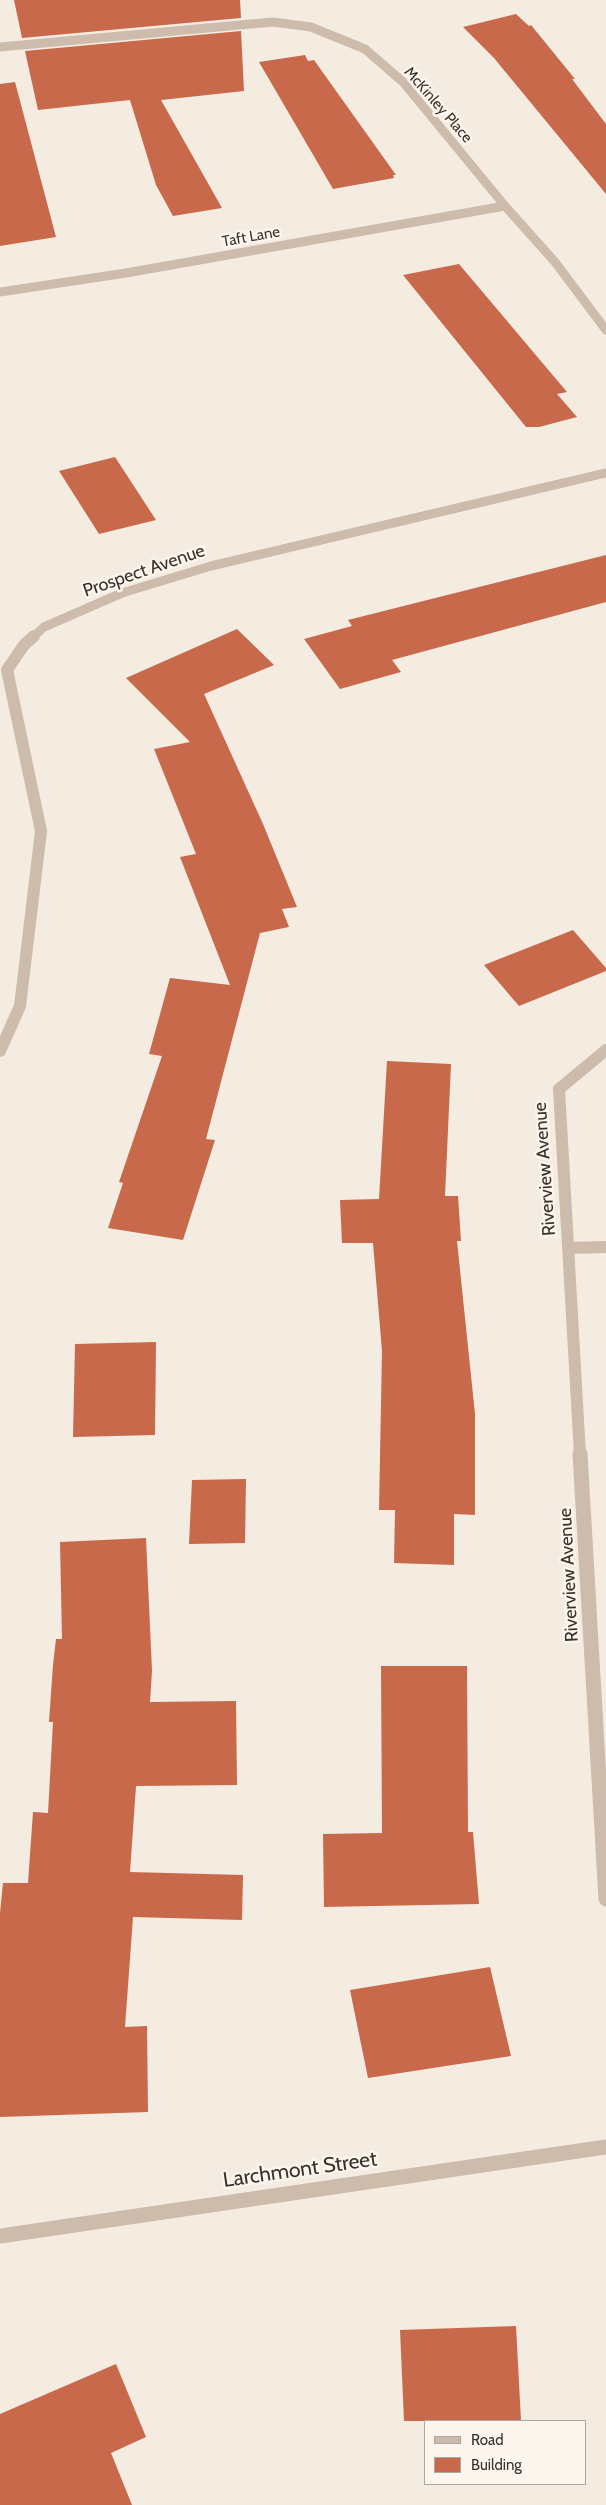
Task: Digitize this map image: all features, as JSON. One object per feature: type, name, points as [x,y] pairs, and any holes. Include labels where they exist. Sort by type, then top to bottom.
[{"type":"street","name":"McKinley Place","points":[[0,47],[273,22],[311,27],[365,49],[402,82],[505,206],[555,262],[606,330]]},
{"type":"street","name":"Taft Lane","points":[[0,292],[126,273],[505,206]]},
{"type":"street","name":"Prospect Avenue","points":[[0,1051],[20,1006],[41,831],[7,670],[24,645],[44,627],[122,594],[211,566],[606,473]]},
{"type":"street","name":"Riverview Avenue","points":[[606,1050],[559,1089],[606,1899]]},
{"type":"street","name":"Riverview Avenue","points":[[569,1248],[606,1247]]},
{"type":"street","name":"Larchmont Street","points":[[0,2236],[606,2147]]},
{"type":"building","points":[[14,0],[240,0],[241,18],[22,38]]},
{"type":"building","points":[[516,14],[529,26],[531,25],[575,79],[572,79],[606,124],[606,194],[494,58],[463,27]]},
{"type":"building","points":[[241,31],[244,91],[161,100],[222,208],[173,216],[156,185],[130,100],[38,110],[25,51]]},
{"type":"building","points":[[305,55],[308,61],[314,60],[396,175],[393,175],[394,178],[333,189],[259,62]]},
{"type":"building","points":[[15,82],[56,237],[0,246],[0,84]]},
{"type":"building","points":[[459,264],[567,392],[557,394],[577,417],[539,427],[526,427],[403,275]]},
{"type":"building","points":[[115,457],[156,520],[99,534],[59,471]]},
{"type":"building","points":[[606,555],[606,602],[392,660],[401,672],[340,689],[304,639],[352,626],[348,620]]},
{"type":"building","points":[[237,629],[274,665],[204,694],[263,824],[297,907],[282,909],[289,927],[260,933],[206,1139],[215,1140],[183,1240],[108,1228],[123,1183],[119,1182],[162,1056],[149,1054],[170,978],[230,985],[180,857],[196,854],[154,749],[190,742],[126,678]]},
{"type":"building","points":[[573,930],[606,968],[606,971],[519,1006],[484,965]]},
{"type":"building","points":[[387,1061],[451,1064],[445,1196],[458,1196],[461,1241],[457,1241],[475,1414],[475,1515],[454,1514],[454,1565],[394,1563],[395,1510],[379,1510],[382,1351],[373,1243],[342,1243],[340,1200],[379,1199]]},
{"type":"building","points":[[156,1342],[155,1435],[73,1437],[75,1344]]},
{"type":"building","points":[[246,1479],[245,1543],[189,1544],[192,1480]]},
{"type":"building","points":[[146,1538],[152,1671],[150,1702],[236,1701],[237,1785],[136,1786],[130,1872],[243,1875],[242,1920],[133,1917],[125,2027],[147,2026],[148,2112],[0,2117],[0,1913],[3,1883],[28,1883],[33,1812],[48,1813],[53,1722],[49,1722],[53,1665],[56,1639],[62,1639],[60,1542]]},
{"type":"building","points":[[381,1666],[467,1666],[468,1832],[473,1832],[479,1904],[324,1907],[323,1834],[382,1833]]},
{"type":"building","points":[[490,1967],[511,2056],[368,2078],[350,1990]]},
{"type":"building","points":[[516,2326],[521,2420],[404,2421],[400,2330]]},
{"type":"building","points":[[116,2364],[146,2437],[111,2453],[132,2505],[0,2505],[0,2414]]}]
